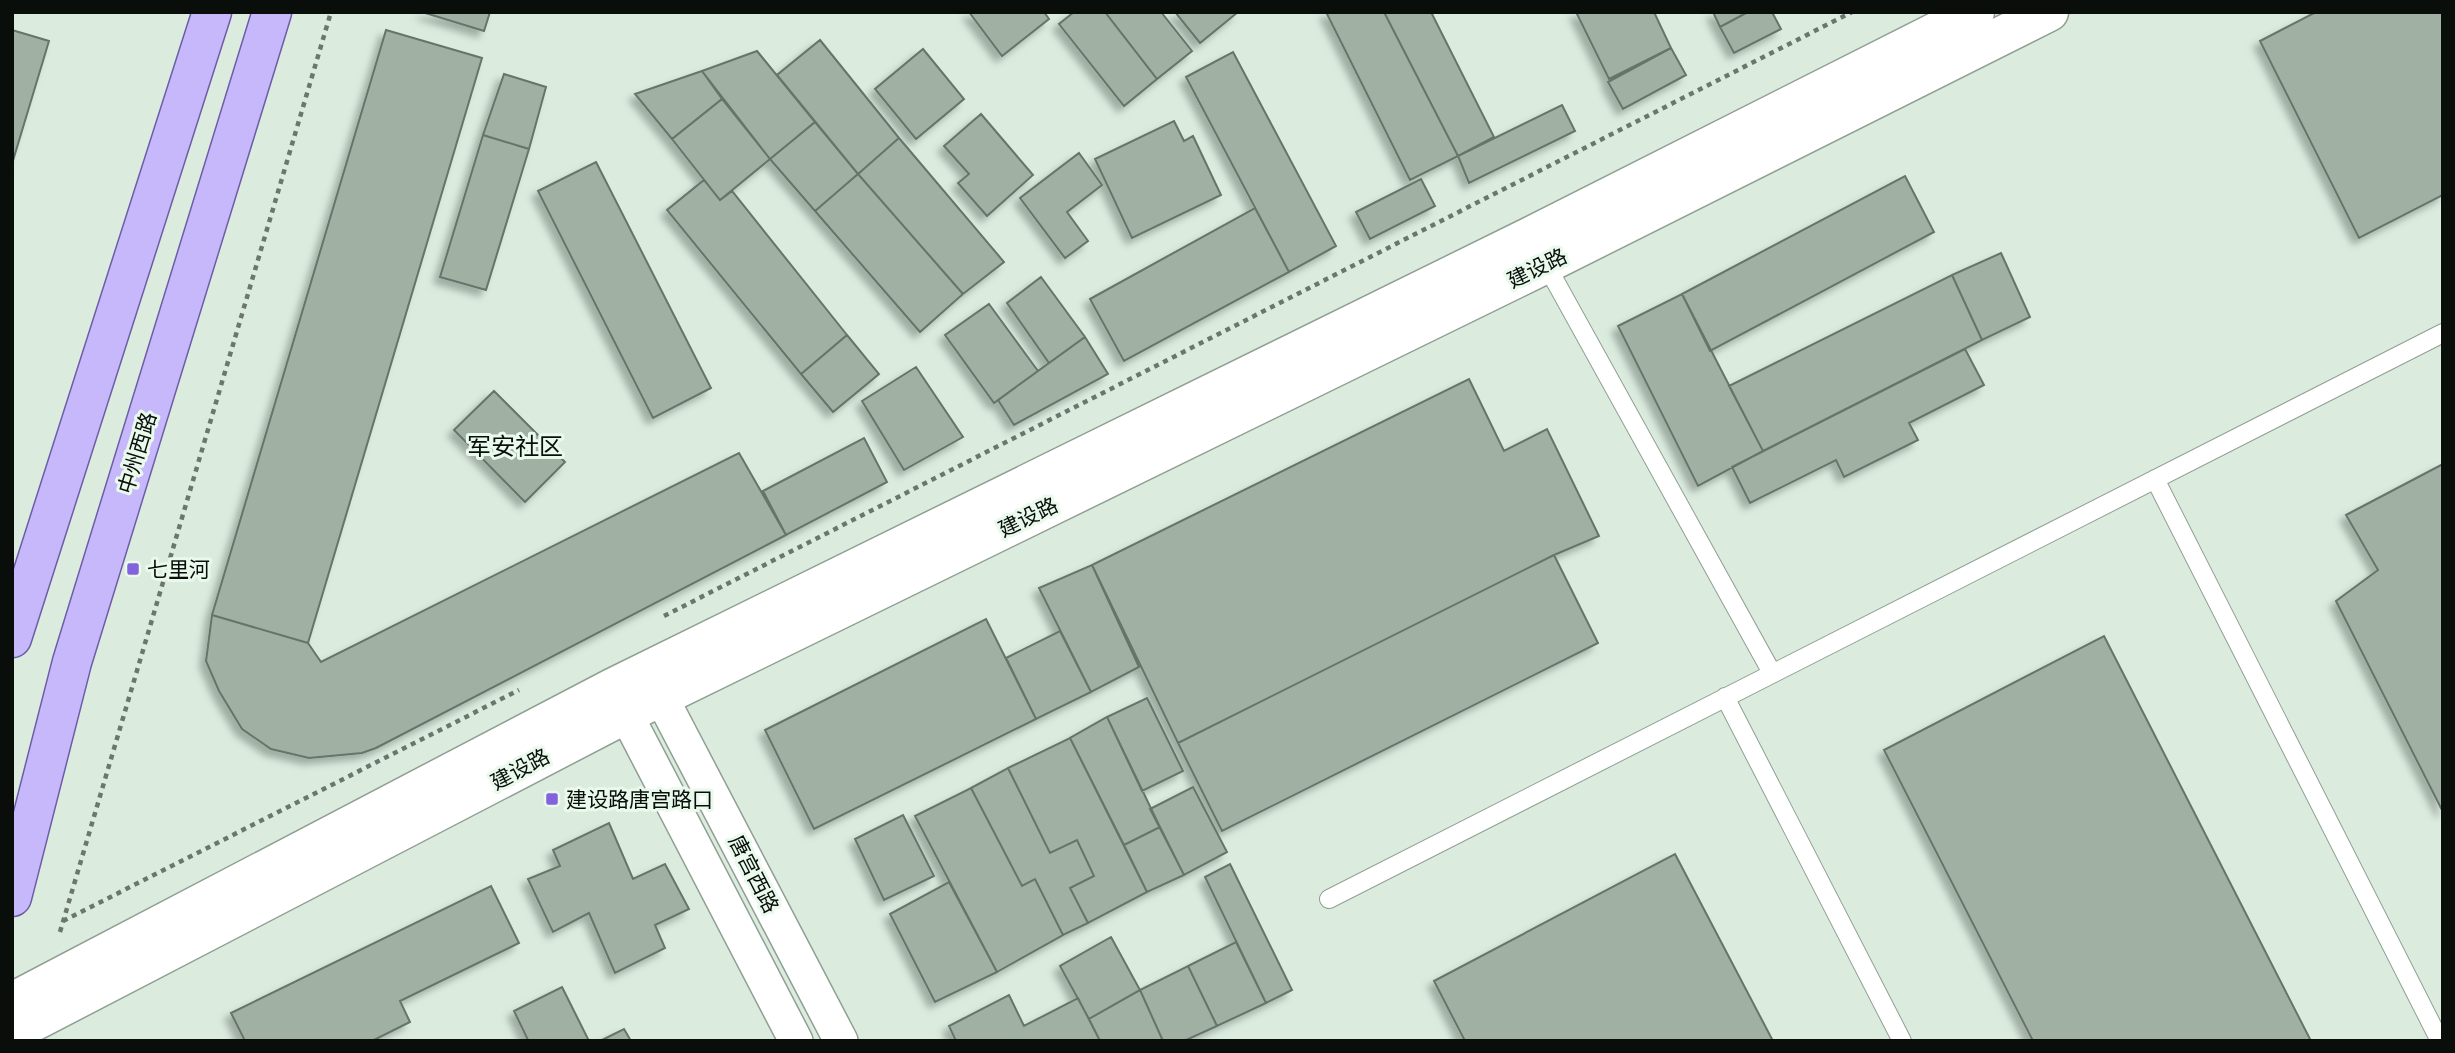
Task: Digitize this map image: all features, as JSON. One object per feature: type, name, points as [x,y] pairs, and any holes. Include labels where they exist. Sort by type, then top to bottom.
[{"type":"main road","points":[[12,638],[212,12]]},
{"type":"main road","name":"中州西路","points":[[12,897],[72,662],[272,12]]},
{"type":"street","name":"建设路","points":[[1539,250],[1975,12]]},
{"type":"street","name":"建设路","points":[[12,1002],[654,683],[1539,250],[2049,12]]},
{"type":"street","name":"唐宫西路","points":[[654,683],[841,1041]]},
{"type":"street","name":"建设路","points":[[12,1033],[619,701]]},
{"type":"street","name":"唐宫西路","points":[[619,701],[796,1041]]},
{"type":"lane","points":[[1539,250],[1772,673]]},
{"type":"lane","points":[[1329,899],[2443,333]]},
{"type":"lane","points":[[2155,479],[2440,1041]]},
{"type":"lane","points":[[1725,697],[1902,1041]]},
{"type":"path","points":[[46,985],[331,12]]},
{"type":"path","points":[[659,618],[1852,12]]},
{"type":"path","points":[[63,921],[523,688]]},
{"type":"building","points":[[422,12],[490,12],[484,31]]},
{"type":"building","points":[[969,12],[1044,12],[1049,19],[1002,56]]},
{"type":"building","points":[[1074,12],[1105,12],[1157,79],[1124,106],[1059,24]]},
{"type":"building","points":[[1105,12],[1161,12],[1192,51],[1157,79]]},
{"type":"building","points":[[1175,12],[1238,12],[1200,43]]},
{"type":"building","points":[[1326,12],[1384,12],[1458,156],[1410,180]]},
{"type":"building","points":[[1384,12],[1431,12],[1494,137],[1458,156]]},
{"type":"building","points":[[1576,12],[1654,12],[1671,48],[1609,79]]},
{"type":"building","points":[[1713,12],[1748,12],[1720,27]]},
{"type":"building","points":[[1748,12],[1772,12],[1781,29],[1734,53],[1720,27]]},
{"type":"building","points":[[2316,12],[2443,12],[2443,195],[2359,238],[2260,41]]},
{"type":"building","points":[[12,30],[49,41],[12,164]]},
{"type":"building","points":[[386,30],[482,58],[308,643],[212,615]]},
{"type":"building","points":[[820,40],[899,138],[858,174],[777,75]]},
{"type":"building","points":[[1671,48],[1686,75],[1623,109],[1608,82]]},
{"type":"building","points":[[923,49],[964,99],[916,139],[875,89]]},
{"type":"building","points":[[757,51],[815,122],[770,159],[702,71]]},
{"type":"building","points":[[1233,52],[1336,246],[1289,272],[1186,77]]},
{"type":"building","points":[[702,71],[722,99],[672,139],[635,94]]},
{"type":"building","points":[[504,74],[546,87],[529,149],[483,135]]},
{"type":"building","points":[[722,99],[770,159],[720,200],[672,139]]},
{"type":"building","points":[[1562,105],[1575,131],[1469,183],[1458,156]]},
{"type":"building","points":[[981,114],[1033,175],[987,216],[958,183],[969,174],[944,146]]},
{"type":"building","points":[[1174,121],[1184,141],[1193,136],[1221,195],[1132,238],[1095,159]]},
{"type":"building","points":[[815,122],[858,174],[815,211],[770,159]]},
{"type":"building","points":[[483,135],[529,149],[486,290],[440,277]]},
{"type":"building","points":[[899,138],[1004,262],[963,294],[858,174]]},
{"type":"building","points":[[1079,153],[1102,185],[1067,212],[1088,241],[1065,258],[1020,198]]},
{"type":"building","points":[[596,162],[711,388],[653,418],[538,191]]},
{"type":"building","points":[[858,174],[963,294],[920,332],[815,211]]},
{"type":"building","points":[[1905,176],[1934,232],[1710,351],[1682,294]]},
{"type":"building","points":[[1421,179],[1435,206],[1370,239],[1356,212]]},
{"type":"building","points":[[704,180],[720,200],[732,191],[847,335],[801,374],[667,210]]},
{"type":"building","points":[[1255,208],[1289,272],[1124,361],[1090,299]]},
{"type":"building","points":[[2001,253],[2030,317],[1982,340],[1952,275]]},
{"type":"building","points":[[1952,275],[1982,340],[1763,451],[1729,386]]},
{"type":"building","points":[[1041,277],[1085,337],[1049,363],[1007,303]]},
{"type":"building","points":[[1682,294],[1763,451],[1698,486],[1618,326]]},
{"type":"building","points":[[989,304],[1038,371],[994,403],[945,335]]},
{"type":"building","points":[[847,335],[879,374],[833,412],[801,374]]},
{"type":"building","points":[[1085,337],[1108,374],[1014,425],[998,400]]},
{"type":"building","points":[[1965,349],[1984,385],[1909,423],[1918,440],[1844,477],[1836,460],[1750,503],[1732,467]]},
{"type":"building","points":[[916,367],[963,437],[904,470],[862,401]]},
{"type":"building","points":[[1469,379],[1504,451],[1547,429],[1599,536],[1554,555],[1178,743],[1092,565]]},
{"type":"building","points":[[494,391],[565,462],[525,502],[454,430]]},
{"type":"building","points":[[864,438],[887,482],[786,535],[763,491]]},
{"type":"building","points":[[739,453],[786,535],[376,748],[362,753],[309,758],[271,749],[242,729],[219,691],[206,661],[212,615],[308,643],[321,662]]},
{"type":"building","points":[[2443,464],[2443,812],[2336,601],[2378,570],[2346,515]]},
{"type":"building","points":[[1554,555],[1598,643],[1222,831],[1178,743]]},
{"type":"building","points":[[1092,565],[1139,667],[1091,692],[1039,588]]},
{"type":"building","points":[[986,619],[1036,719],[814,829],[765,730]]},
{"type":"building","points":[[1060,631],[1091,692],[1036,719],[1006,658]]},
{"type":"building","points":[[2104,636],[2311,1041],[2033,1041],[1884,750]]},
{"type":"building","points":[[1147,698],[1183,771],[1142,791],[1107,717]]},
{"type":"building","points":[[1107,717],[1160,827],[1124,845],[1070,738]]},
{"type":"building","points":[[1070,738],[1147,892],[1088,923],[1070,888],[1094,876],[1077,840],[1050,853],[1008,768]]},
{"type":"building","points":[[1008,768],[1050,853],[1077,840],[1094,876],[1070,888],[1088,923],[1063,935],[1035,879],[1022,886],[971,788]]},
{"type":"building","points":[[1193,787],[1227,852],[1184,875],[1150,809]]},
{"type":"building","points":[[971,788],[1022,886],[1035,879],[1063,935],[997,972],[915,816]]},
{"type":"building","points":[[903,815],[934,876],[884,900],[855,839]]},
{"type":"building","points":[[609,823],[633,879],[665,864],[689,909],[655,925],[665,948],[615,973],[589,913],[553,932],[528,879],[560,866],[553,850]]},
{"type":"building","points":[[1160,827],[1184,875],[1147,892],[1124,845]]},
{"type":"building","points":[[1675,854],[1773,1041],[1465,1041],[1434,981]]},
{"type":"building","points":[[1230,864],[1292,990],[1266,1003],[1205,877]]},
{"type":"building","points":[[949,882],[997,972],[935,1002],[890,914]]},
{"type":"building","points":[[491,886],[519,943],[400,1001],[410,1022],[372,1041],[245,1041],[231,1013]]},
{"type":"building","points":[[1111,937],[1140,990],[1089,1019],[1060,966]]},
{"type":"building","points":[[1236,942],[1266,1003],[1217,1026],[1188,966]]},
{"type":"building","points":[[1188,966],[1217,1026],[1184,1041],[1163,1041],[1140,990]]},
{"type":"building","points":[[562,987],[589,1041],[526,1041],[528,1040],[514,1011]]},
{"type":"building","points":[[1140,990],[1163,1041],[1100,1041],[1089,1019]]},
{"type":"building","points":[[1009,995],[1024,1026],[1078,998],[1100,1041],[956,1041],[949,1026]]},
{"type":"building","points":[[624,1029],[631,1041],[600,1041]]},
{"type":"place","name":"七里河","points":[[133,569]]},
{"type":"place","name":"建设路唐宫路口","points":[[552,799]]},
{"type":"district","name":"军安社区","points":[[515,447]]}]
